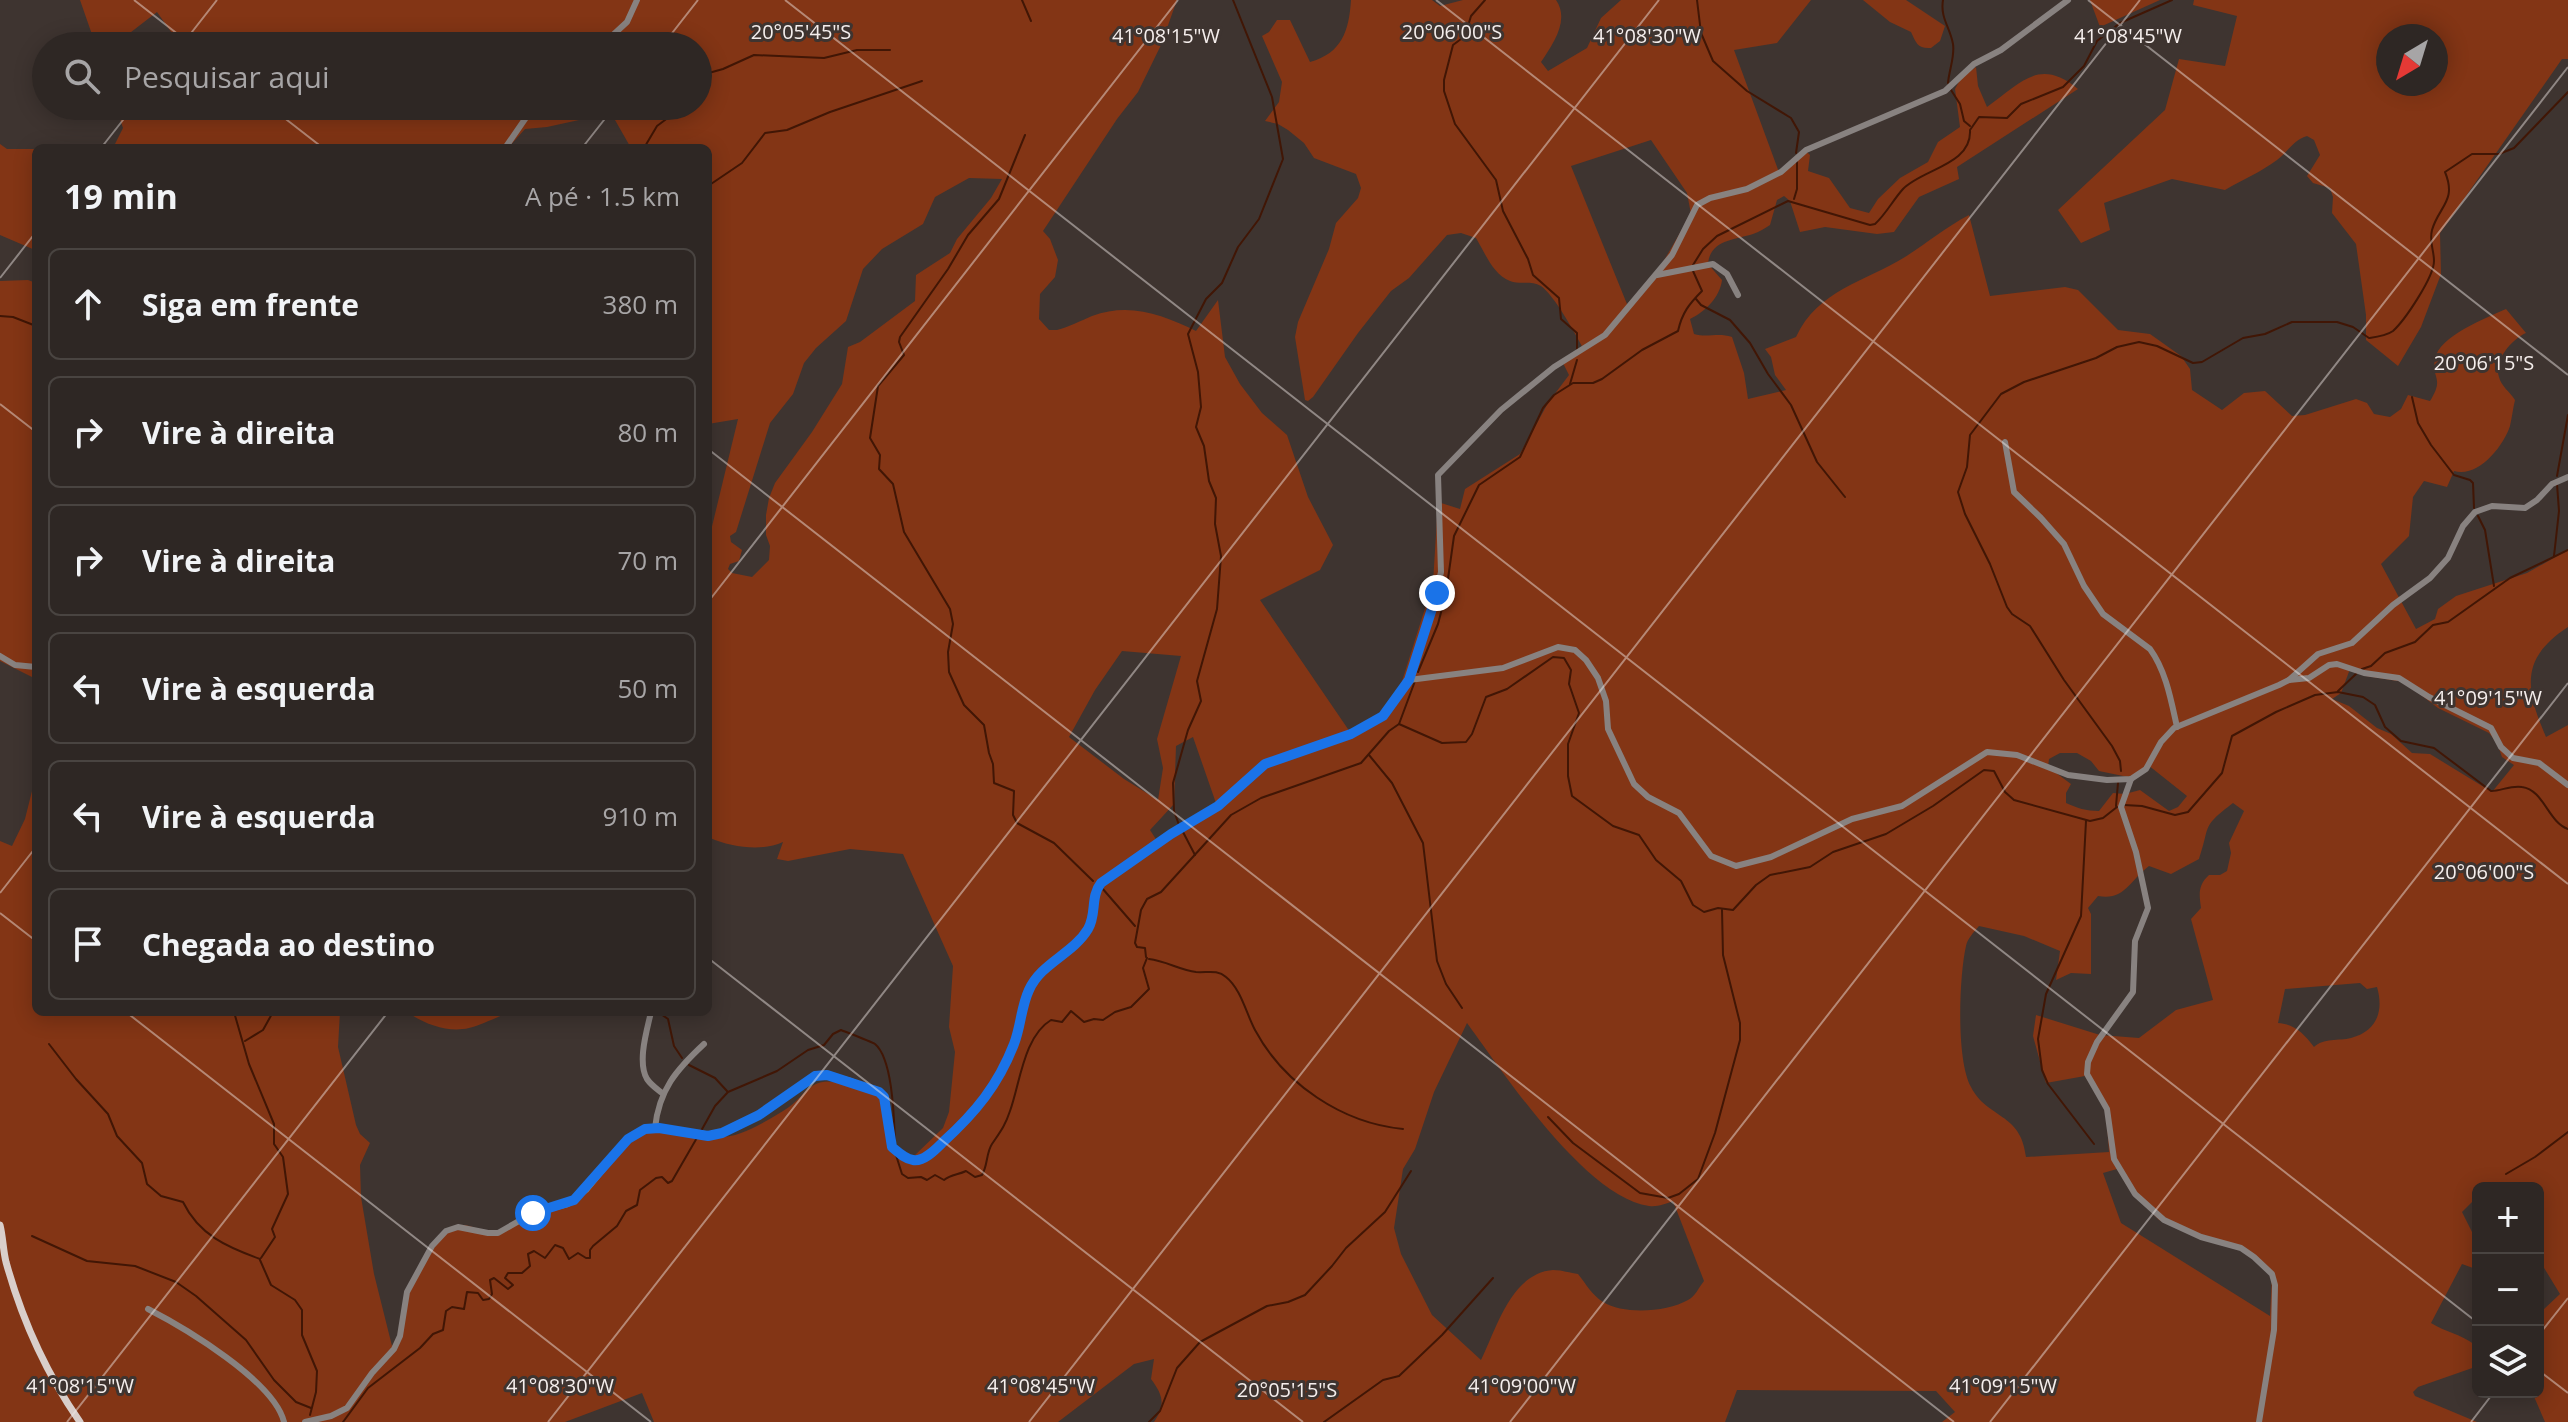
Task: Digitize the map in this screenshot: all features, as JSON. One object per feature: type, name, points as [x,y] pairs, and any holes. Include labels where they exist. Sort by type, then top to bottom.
[{"type":"main road","points":[[0,1225],[5,1257],[23,1317],[48,1373],[80,1422]]},
{"type":"street","points":[[617,32],[637,0]]},
{"type":"street","points":[[305,1422],[331,1416],[347,1408],[394,1349],[400,1336],[407,1292],[432,1246],[446,1231],[458,1227],[498,1233],[533,1213],[568,1204],[586,1190],[628,1139],[645,1129],[698,1135],[722,1133],[775,1105],[811,1078],[827,1075],[867,1086],[882,1094],[894,1149],[912,1160],[924,1157],[981,1104],[1001,1072],[1015,1041],[1029,991],[1044,969],[1090,926],[1094,914],[1094,894],[1101,883],[1171,834],[1218,806],[1265,764],[1351,734],[1383,716],[1409,680],[1431,615],[1441,572],[1439,474],[1501,410],[1554,367],[1605,335],[1657,275],[1679,243],[1697,205],[1710,198],[1747,189],[1781,172],[1806,150],[1945,91],[1974,64],[2001,50],[2068,0]]},
{"type":"street","points":[[508,144],[524,120]]},
{"type":"street","points":[[1657,275],[1713,264],[1727,274],[1738,295]]},
{"type":"street","points":[[2005,442],[2014,492],[2064,544],[2084,586],[2103,614],[2150,649],[2164,678],[2177,727]]},
{"type":"street","points":[[2289,680],[2318,654],[2352,643],[2393,605],[2430,578],[2448,558],[2463,526],[2475,512],[2492,506],[2525,508],[2552,484],[2568,477]]},
{"type":"street","points":[[1409,680],[1503,668],[1558,647],[1575,650],[1598,678],[1606,701],[1608,729],[1634,784],[1648,797],[1679,813],[1711,856],[1736,866],[1771,857],[1852,819],[1902,806],[1987,752],[2017,755],[2068,775],[2107,780],[2131,779],[2146,769],[2165,736],[2177,727],[2289,680],[2309,678],[2329,665],[2337,664],[2364,673],[2399,678],[2429,697],[2485,724],[2513,758],[2539,763],[2568,785]]},
{"type":"street","points":[[0,656],[32,672]]},
{"type":"street","points":[[22,667],[32,667]]},
{"type":"street","points":[[2131,779],[2121,807],[2136,852],[2148,908],[2135,941],[2133,992],[2097,1042],[2088,1062],[2087,1074],[2107,1109],[2114,1159],[2135,1194],[2164,1220],[2201,1237],[2246,1251],[2272,1274],[2275,1285],[2274,1330],[2259,1422]]},
{"type":"street","points":[[650,1016],[645,1046],[645,1073],[651,1084],[662,1093]]},
{"type":"street","points":[[655,1128],[662,1093],[682,1065],[704,1044]]},
{"type":"street","points":[[148,1309],[220,1352],[268,1396],[282,1413],[284,1422]]},
{"type":"shaded area","points":[[80,0],[1177,0],[1161,45],[1138,92],[1043,231],[1050,239],[1058,260],[1055,277],[1040,294],[1039,319],[1049,330],[1057,330],[1106,312],[1133,310],[1171,320],[1196,331],[1218,300],[1225,357],[1262,413],[1287,435],[1308,497],[1333,545],[1320,570],[1260,600],[1350,732],[1382,717],[1398,694],[1433,583],[1438,502],[1460,509],[1465,489],[1520,454],[1548,403],[1569,375],[1563,363],[1583,348],[1558,306],[1541,286],[1504,278],[1490,263],[1476,238],[1461,233],[1447,235],[1409,278],[1391,291],[1313,397],[1305,400],[1295,337],[1298,322],[1329,249],[1336,223],[1358,198],[1361,188],[1356,174],[1314,158],[1304,143],[1288,130],[1265,121],[1279,102],[1282,82],[1262,36],[1277,20],[1290,20],[1310,62],[1337,47],[1346,31],[1351,0],[1432,0],[1440,6],[1463,0],[1556,0],[1561,24],[1541,62],[1548,71],[1587,48],[1601,18],[1621,0],[1811,0],[1777,43],[1734,50],[1780,175],[1807,152],[1810,155],[1808,171],[1829,178],[1850,208],[1869,213],[1878,199],[1900,178],[1928,162],[1938,142],[1960,127],[1955,89],[1961,78],[1976,67],[1978,86],[1987,107],[2020,82],[2041,74],[2052,75],[2078,89],[1957,167],[1959,179],[1919,197],[1894,232],[1877,234],[1825,227],[1800,232],[1790,201],[1784,196],[1777,200],[1770,225],[1724,242],[1713,250],[1708,264],[1722,280],[1721,286],[1711,303],[1690,319],[1694,334],[1732,337],[1744,373],[1748,399],[1786,390],[1775,375],[1771,357],[1765,349],[1796,337],[1805,321],[1829,298],[1905,257],[1969,215],[1990,296],[2065,287],[2078,290],[2118,330],[2150,334],[2181,356],[2190,369],[2192,390],[2222,410],[2244,393],[2265,391],[2292,416],[2356,399],[2367,403],[2374,414],[2390,417],[2401,409],[2408,395],[2430,401],[2437,387],[2435,359],[2445,343],[2464,329],[2506,309],[2526,333],[2510,345],[2499,364],[2500,380],[2515,400],[2507,434],[2496,451],[2480,465],[2472,470],[2454,471],[2447,487],[2424,481],[2413,497],[2409,536],[2381,564],[2416,629],[2435,619],[2438,609],[2456,596],[2527,573],[2568,550],[2568,627],[2541,651],[2534,663],[2531,690],[2546,737],[2568,725],[2568,1422],[2545,1422],[2535,1398],[2544,1398],[2544,1309],[2560,1294],[2544,1268],[2544,1182],[2472,1182],[2472,1202],[2462,1212],[2472,1232],[2472,1268],[2462,1264],[2431,1323],[2472,1343],[2472,1368],[2418,1387],[2413,1392],[2415,1396],[2477,1422],[1942,1422],[1955,1412],[1936,1391],[1737,1390],[1725,1422],[1154,1422],[1162,1400],[1151,1379],[1154,1359],[1134,1364],[1058,1422],[654,1422],[642,1393],[565,1422],[0,1422],[0,841],[12,846],[25,819],[32,791],[32,1016],[340,1016],[338,1047],[356,1125],[370,1143],[360,1165],[361,1197],[374,1274],[392,1346],[399,1339],[405,1296],[444,1231],[460,1225],[488,1231],[502,1230],[532,1210],[573,1198],[624,1144],[644,1132],[667,1130],[716,1137],[741,1133],[784,1110],[809,1088],[826,1081],[858,1087],[875,1094],[884,1106],[895,1147],[913,1157],[943,1128],[949,1112],[955,1052],[949,1027],[953,966],[903,854],[850,849],[788,861],[777,859],[783,842],[756,848],[712,839],[712,526],[738,419],[712,423],[712,144],[629,144],[615,120],[712,120],[712,32],[171,32],[157,12],[131,32],[91,32]],"holes":[[[1651,140],[1687,193],[1691,214],[1648,288],[1629,309],[1571,166]],[[969,178],[1002,179],[950,253],[916,275],[915,301],[860,342],[848,347],[842,384],[775,483],[769,498],[766,515],[769,560],[752,577],[732,573],[728,569],[730,564],[739,561],[742,550],[731,542],[730,536],[736,532],[770,423],[793,394],[804,363],[846,321],[863,269],[882,249],[923,224],[935,197]],[[1122,651],[1181,656],[1157,739],[1163,768],[1158,800],[1124,779],[1069,737],[1095,690]],[[2350,669],[2366,676],[2404,682],[2438,708],[2489,733],[2502,757],[2514,765],[2492,792],[2430,754],[2412,753],[2391,734],[2377,728],[2349,706],[2332,699],[2341,693]],[[1193,737],[1217,806],[1159,844],[1150,830],[1174,804],[1176,746]],[[2060,753],[2077,753],[2091,761],[2099,771],[2128,777],[2148,765],[2187,796],[2178,807],[2169,811],[2140,790],[2113,793],[2099,811],[2078,808],[2066,803],[2066,793],[2071,784],[2048,767],[2049,759]],[[2233,803],[2244,811],[2229,843],[2231,853],[2227,871],[2205,879],[2200,890],[2201,908],[2191,919],[2213,1000],[2176,1010],[2139,1038],[2100,1035],[2036,1015],[2033,1036],[2046,1083],[2085,1076],[2106,1110],[2109,1152],[2026,1157],[2018,1132],[1978,1097],[1966,1074],[1960,1018],[1968,941],[1979,926],[2024,936],[2060,951],[2056,980],[2071,973],[2091,974],[2091,914],[2088,908],[2098,896],[2107,897],[2121,892],[2149,866],[2171,874],[2199,859],[2208,828],[2215,818]],[[2360,983],[2367,989],[2377,987],[2380,1004],[2376,1019],[2360,1035],[2326,1041],[2314,1047],[2299,1030],[2278,1023],[2285,989]],[[1467,1023],[1548,1130],[1599,1181],[1625,1198],[1649,1206],[1673,1201],[1704,1281],[1693,1297],[1669,1307],[1622,1309],[1603,1302],[1578,1274],[1553,1270],[1538,1273],[1526,1281],[1507,1305],[1481,1360],[1432,1315],[1401,1254],[1394,1228],[1403,1169],[1415,1149],[1434,1092]],[[2117,1169],[2129,1189],[2159,1220],[2245,1250],[2272,1276],[2270,1316],[2121,1223],[2103,1173]]]},
{"type":"shaded area","points":[[1863,0],[1906,0],[1945,26],[1940,41],[1931,48],[1920,46],[1911,32],[1890,22]]},
{"type":"shaded area","points":[[2090,0],[2160,0],[2100,27]]},
{"type":"shaded area","points":[[2194,0],[2568,0],[2568,59],[2562,59],[2440,233],[2441,274],[2421,327],[2398,366],[2366,340],[2366,315],[2356,244],[2332,213],[2330,188],[2313,183],[2307,176],[2320,155],[2314,140],[2307,136],[2271,164],[2225,190],[2172,179],[2104,203],[2110,230],[2081,243],[2058,210],[2165,110],[2179,59],[2225,66],[2237,16],[2193,5]]},
{"type":"shaded area","points":[[120,120],[579,120],[525,129],[512,144],[115,144],[123,128]]},
{"type":"shaded area","points":[[0,144],[7,149],[32,149],[32,249],[0,235]]},
{"type":"shaded area","points":[[0,281],[32,282],[32,677],[0,661]]},
{"type":"shaded area","points":[[414,1016],[502,1016],[461,1029],[445,1028]]},
{"type":"waterway","points":[[1022,0],[1031,21]]},
{"type":"waterway","points":[[1179,825],[1174,811],[1173,783],[1188,730],[1201,701],[1197,681],[1217,609],[1221,556],[1215,524],[1216,498],[1209,481],[1204,446],[1196,427],[1201,407],[1198,372],[1188,334],[1206,299],[1222,283],[1238,247],[1259,219],[1283,159],[1272,97],[1233,0]]},
{"type":"waterway","points":[[1485,0],[1471,16],[1465,36],[1453,45],[1444,91],[1455,124],[1496,180],[1503,211],[1533,275],[1559,298],[1561,319],[1577,333],[1577,349]]},
{"type":"waterway","points":[[1697,0],[1701,33],[1713,61],[1747,91],[1791,118],[1799,132],[1796,153]]},
{"type":"waterway","points":[[1943,0],[1953,49],[1948,83]]},
{"type":"waterway","points":[[1693,265],[1703,249],[1717,236],[1788,201],[1875,224],[1911,182],[1955,159],[1963,151],[1970,130],[1979,117],[2007,118],[2021,104],[2063,87],[2084,66],[2097,41],[2120,23],[2172,0]]},
{"type":"waterway","points":[[712,72],[754,55],[824,58],[857,50],[890,50]]},
{"type":"waterway","points":[[712,183],[742,163],[765,133],[787,130],[922,81]]},
{"type":"waterway","points":[[1951,90],[1960,104],[1964,121],[1970,126]]},
{"type":"waterway","points":[[2121,771],[2120,761],[2112,746],[2030,626],[2007,607],[1965,514],[1958,492],[1967,467],[1970,435],[2001,394],[2024,382],[2096,358],[2117,347],[2139,342],[2157,346],[2193,363],[2202,362],[2243,338],[2265,334],[2292,322],[2337,322],[2353,327],[2369,338],[2390,333],[2411,308],[2433,268],[2432,230],[2449,190],[2445,172],[2472,154],[2499,154],[2514,148],[2568,92]]},
{"type":"waterway","points":[[646,144],[657,126],[665,120]]},
{"type":"waterway","points":[[1025,135],[999,199],[968,235],[900,337],[904,355],[878,386],[870,438],[880,455],[879,469],[893,484],[904,532],[950,609],[953,624],[948,652],[949,672],[964,705],[984,725],[994,783],[1014,791],[1013,815],[1017,823],[1054,843],[1093,881]]},
{"type":"waterway","points":[[1794,199],[1797,162]]},
{"type":"waterway","points":[[1418,672],[1438,624],[1454,536],[1479,485],[1520,457],[1543,408],[1554,395],[1573,383],[1593,383],[1602,379],[1642,350],[1678,331],[1687,309],[1702,291],[1693,271]]},
{"type":"waterway","points":[[1696,299],[1701,305],[1730,320],[1750,343],[1791,405],[1817,462],[1845,497]]},
{"type":"waterway","points":[[0,316],[32,324]]},
{"type":"waterway","points":[[1570,384],[1577,360]]},
{"type":"waterway","points":[[2412,397],[2418,423],[2431,445],[2454,475],[2473,483],[2474,508]]},
{"type":"waterway","points":[[2557,476],[2568,415]]},
{"type":"waterway","points":[[2554,556],[2559,511],[2557,484]]},
{"type":"waterway","points":[[2478,516],[2485,530],[2494,586]]},
{"type":"waterway","points":[[2362,669],[2371,666],[2385,653],[2415,642],[2433,625],[2448,622],[2510,578],[2568,550]]},
{"type":"waterway","points":[[1399,724],[1442,743],[1466,742],[1486,697],[1507,689],[1553,657],[1564,658],[1571,670],[1569,684],[1579,713],[1568,744],[1568,776],[1572,796],[1613,826],[1639,835],[1656,860],[1681,881],[1693,905],[1704,912],[1718,908],[1733,910],[1770,875],[1810,867],[1833,852],[1886,834],[1984,770],[1994,771],[2005,792],[2014,800],[2090,821],[2103,818],[2117,807]]},
{"type":"waterway","points":[[2338,691],[2357,673]]},
{"type":"waterway","points":[[1146,957],[1145,948],[1137,947],[1135,943],[1141,910],[1147,899],[1161,892],[1231,815],[1261,798],[1361,763],[1399,724],[1415,681]]},
{"type":"waterway","points":[[2124,805],[2142,806],[2175,815],[2188,812],[2222,773],[2232,736],[2315,695],[2338,692],[2363,697],[2375,705],[2385,727],[2401,741],[2434,748],[2491,791],[2518,787],[2529,789],[2555,820],[2568,829]]},
{"type":"waterway","points":[[1369,755],[1392,783],[1423,843],[1437,961],[1446,984],[1462,1008]]},
{"type":"waterway","points":[[2116,806],[2118,783]]},
{"type":"waterway","points":[[2086,821],[2081,916],[2046,994],[2038,1039],[2042,1070],[2048,1084],[2094,1144]]},
{"type":"waterway","points":[[1183,832],[1195,855]]},
{"type":"waterway","points":[[1102,888],[1135,926]]},
{"type":"waterway","points":[[1548,1117],[1573,1143],[1640,1193],[1668,1198],[1679,1194],[1698,1179],[1715,1133],[1740,1040],[1740,1023],[1723,955],[1722,910]]},
{"type":"waterway","points":[[895,1152],[902,1174],[908,1178],[927,1180],[935,1175],[944,1180],[966,1171],[975,1177],[982,1175],[990,1148],[1008,1116],[1029,1048],[1042,1027],[1051,1020],[1062,1022],[1071,1011],[1084,1022],[1103,1020],[1131,1007],[1149,989],[1143,968],[1147,958]]},
{"type":"waterway","points":[[1149,959],[1190,971],[1223,975],[1236,988],[1267,1050],[1298,1083],[1317,1098],[1358,1119],[1403,1129]]},
{"type":"waterway","points":[[235,1016],[249,1064],[274,1124],[274,1144],[283,1157],[288,1194],[272,1229],[275,1237],[261,1258]]},
{"type":"waterway","points":[[245,1041],[263,1030],[271,1016]]},
{"type":"waterway","points":[[664,1016],[668,1019],[674,1046],[682,1058]]},
{"type":"waterway","points":[[701,1131],[715,1106],[728,1092],[777,1071],[808,1050],[824,1045],[841,1030],[875,1044],[886,1062],[895,1142]]},
{"type":"waterway","points":[[49,1044],[108,1114],[117,1136],[142,1163],[147,1184],[161,1196],[183,1202],[197,1223],[215,1238],[260,1259]]},
{"type":"waterway","points":[[689,1065],[715,1078],[727,1091]]},
{"type":"waterway","points":[[2506,1174],[2568,1132]]},
{"type":"waterway","points":[[343,1422],[368,1388],[420,1348],[433,1334],[443,1330],[446,1311],[452,1307],[464,1309],[467,1292],[478,1293],[483,1300],[489,1299],[492,1294],[490,1280],[494,1278],[508,1289],[513,1285],[505,1278],[508,1273],[522,1273],[530,1266],[528,1254],[534,1251],[545,1258],[555,1245],[563,1248],[569,1259],[578,1253],[590,1258],[593,1246],[617,1226],[626,1211],[637,1205],[640,1190],[656,1178],[662,1177],[668,1183],[672,1181],[698,1136]]},
{"type":"waterway","points":[[1149,1422],[1160,1411],[1177,1368],[1200,1342],[1267,1306],[1305,1295],[1346,1248],[1385,1212],[1411,1171]]},
{"type":"waterway","points":[[32,1236],[87,1261],[135,1266],[176,1282],[246,1340],[274,1380],[296,1402],[311,1408]]},
{"type":"waterway","points":[[260,1260],[271,1285],[295,1300],[302,1310],[302,1335],[317,1371],[310,1415]]},
{"type":"waterway","points":[[1324,1422],[1383,1380],[1399,1376],[1442,1335],[1493,1278]]},
{"type":"route","points":[[533,1213],[574,1200],[628,1139],[645,1129],[659,1128],[713,1136],[759,1115],[815,1076],[827,1075],[879,1092],[884,1097],[892,1147],[912,1160],[932,1152],[974,1114],[1001,1072],[1015,1041],[1029,991],[1044,969],[1090,926],[1096,888],[1171,834],[1218,806],[1265,764],[1351,734],[1383,716],[1409,680],[1437,593]]}]
